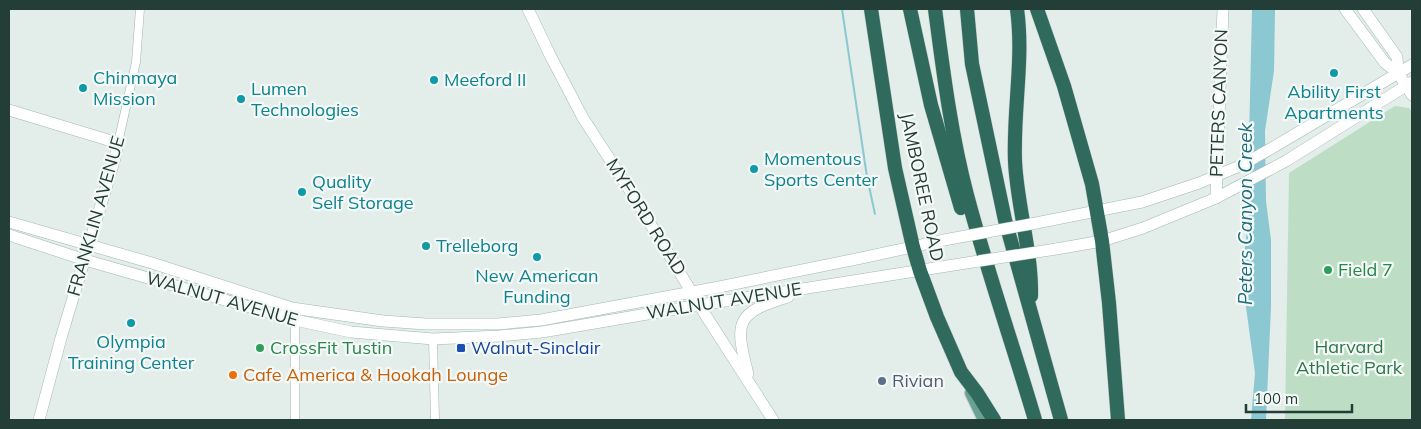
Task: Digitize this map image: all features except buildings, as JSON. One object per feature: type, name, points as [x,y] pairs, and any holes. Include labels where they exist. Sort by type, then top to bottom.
[{"type":"highway","name":"JAMBOREE ROAD","points":[[871,9],[895,168],[913,247],[947,343],[961,372]]},
{"type":"highway","points":[[910,9],[931,105],[950,170],[968,230],[1006,330]]},
{"type":"highway","points":[[935,9],[944,82],[966,193],[1006,330],[1035,420]]},
{"type":"highway","points":[[967,9],[972,64],[1005,220],[1061,420]]},
{"type":"highway","points":[[1017,9],[1019,48],[1015,157],[1032,288],[1031,317]]},
{"type":"highway","points":[[1037,9],[1064,86]]},
{"type":"highway","points":[[1044,9],[1092,184],[1102,241],[1109,303],[1118,420]]},
{"type":"highway","points":[[961,372],[994,420]]},
{"type":"main road","name":"MYFORD ROAD","points":[[528,9],[551,58],[583,118],[773,420]]},
{"type":"main road","name":"PETERS CANYON","points":[[1216,198],[1223,9]]},
{"type":"main road","points":[[1345,9],[1385,63],[1398,73],[1410,87]]},
{"type":"main road","points":[[1363,9],[1397,57],[1398,73]]},
{"type":"main road","name":"WALNUT AVENUE","points":[[9,222],[292,308],[383,322],[498,324],[541,320],[692,292],[944,240],[1142,202],[1242,165],[1412,65]]},
{"type":"main road","name":"WALNUT AVENUE","points":[[9,235],[85,260],[295,320],[351,332],[433,339],[542,332],[1102,241],[1170,218],[1242,185],[1410,87]]},
{"type":"main road","points":[[9,110],[118,143]]},
{"type":"main road","name":"FRANKLIN AVENUE","points":[[39,420],[118,143]]},
{"type":"main road","points":[[750,383],[741,346],[740,328],[743,321],[759,308],[776,300],[825,285]]},
{"type":"main road","name":"JAMBOREE ROAD","points":[[961,372],[984,420]]},
{"type":"street","name":"FRANKLIN AVENUE","points":[[118,143],[134,70],[140,9]]},
{"type":"street","points":[[295,320],[295,420]]},
{"type":"street","points":[[433,339],[435,420]]},
{"type":"green space","name":"Harvard Athletic Park","points":[[1395,106],[1409,108],[1412,112],[1412,420],[1285,420],[1289,173]]},
{"type":"water","points":[[1252,9],[1275,9],[1274,71],[1265,131],[1266,201],[1271,240],[1271,307],[1266,420],[1251,420],[1255,373],[1246,307],[1245,248],[1251,196],[1249,140]]},
{"type":"waterway","points":[[842,9],[867,177],[875,214]]},
{"type":"place","name":"Ability First Apartments","points":[[1334,73]]},
{"type":"place","name":"Meeford II","points":[[434,80]]},
{"type":"place","name":"Chinmaya Mission","points":[[83,88]]},
{"type":"place","name":"Lumen Technologies","points":[[241,99]]},
{"type":"place","name":"Momentous Sports Center","points":[[754,169]]},
{"type":"place","name":"Quality Self Storage","points":[[302,192]]},
{"type":"place","name":"Trelleborg","points":[[426,246]]},
{"type":"place","name":"New American Funding","points":[[537,257]]},
{"type":"place","name":"Field 7","points":[[1328,270]]},
{"type":"place","name":"Olympia Training Center","points":[[131,323]]},
{"type":"place","name":"CrossFit Tustin","points":[[260,348]]},
{"type":"place","name":"Walnut-Sinclair","points":[[461,348]]},
{"type":"place","name":"Cafe America & Hookah Lounge","points":[[233,375]]},
{"type":"place","name":"Rivian","points":[[882,381]]},
{"type":"water label","name":"Peters Canyon Creek","points":[[1245,214]]}]
